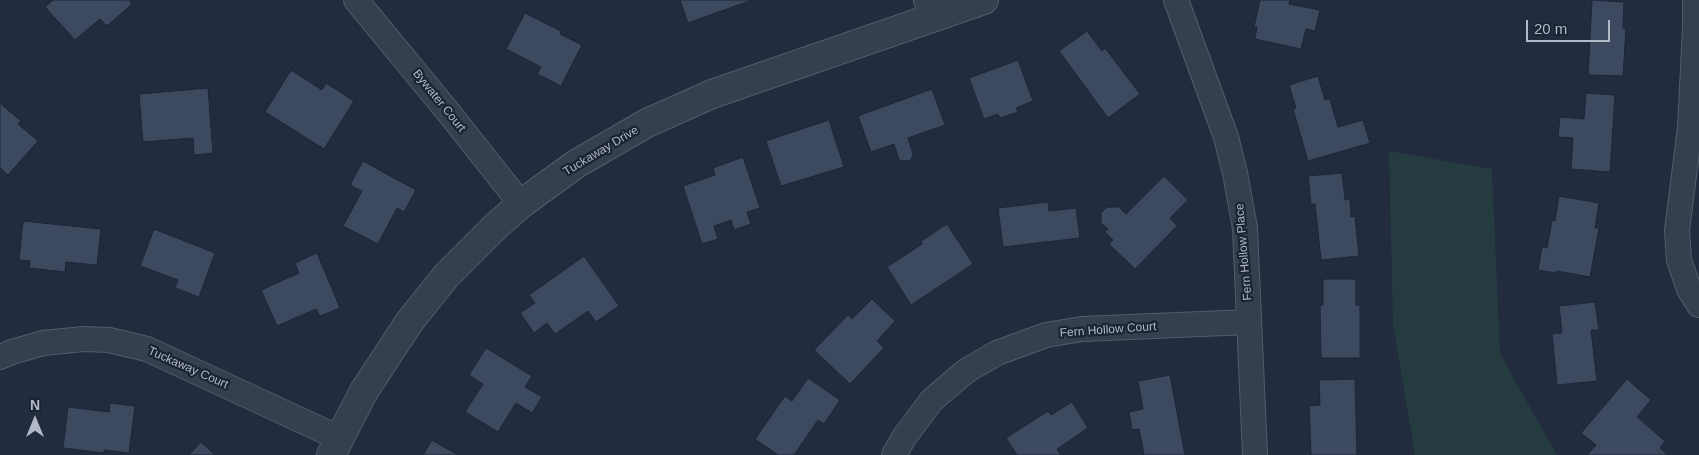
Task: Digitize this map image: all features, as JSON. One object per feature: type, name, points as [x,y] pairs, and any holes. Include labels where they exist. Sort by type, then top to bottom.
[{"type":"street","name":"Bywater Court","points":[[356,0],[522,204]]},
{"type":"street","name":"Tuckaway Drive","points":[[335,446],[364,391],[410,320],[446,276],[496,226],[576,164],[647,123],[712,94],[929,9],[984,0]]},
{"type":"street","name":"Fern Hollow Place","points":[[1176,0],[1226,138],[1235,173],[1245,228],[1255,455]]},
{"type":"street","points":[[1695,0],[1690,128],[1676,230],[1679,260],[1689,289],[1699,305]]},
{"type":"street","name":"Fern Hollow Court","points":[[894,455],[905,436],[932,400],[966,371],[997,353],[1046,335],[1082,329],[1250,322]]},
{"type":"street","name":"Tuckaway Court","points":[[0,357],[44,343],[84,339],[109,340],[147,349],[335,446]]},
{"type":"green space","points":[[1389,151],[1492,169],[1500,354],[1557,455],[1415,455],[1393,325]]},
{"type":"building","points":[[53,0],[129,0],[132,4],[107,26],[100,19],[75,40],[45,7]]},
{"type":"building","points":[[680,0],[752,0],[688,23]]},
{"type":"building","points":[[1260,0],[1290,0],[1289,4],[1320,10],[1315,31],[1306,29],[1301,49],[1255,39],[1257,27],[1254,27]]},
{"type":"building","points":[[1592,0],[1624,2],[1623,28],[1626,29],[1623,76],[1588,75]]},
{"type":"building","points":[[525,13],[561,31],[560,34],[582,45],[561,86],[537,74],[541,67],[506,49]]},
{"type":"building","points":[[1087,31],[1102,51],[1105,48],[1140,94],[1108,118],[1059,51]]},
{"type":"building","points":[[1018,60],[1033,101],[1016,108],[1018,112],[1000,118],[998,114],[984,119],[969,78]]},
{"type":"building","points":[[291,70],[322,90],[326,83],[354,101],[324,149],[265,112]]},
{"type":"building","points":[[1318,76],[1325,100],[1330,99],[1338,127],[1363,120],[1370,143],[1308,161],[1293,109],[1296,108],[1289,85]]},
{"type":"building","points":[[208,88],[213,153],[194,155],[193,138],[143,142],[139,94]]},
{"type":"building","points":[[932,89],[945,125],[908,138],[913,154],[911,160],[899,160],[894,144],[871,152],[858,116]]},
{"type":"building","points":[[1586,93],[1615,95],[1610,172],[1571,169],[1573,138],[1558,137],[1560,117],[1584,119]]},
{"type":"building","points":[[0,103],[21,121],[18,124],[38,141],[8,175],[0,168]]},
{"type":"building","points":[[829,120],[844,167],[781,186],[766,141]]},
{"type":"building","points":[[743,157],[760,208],[747,212],[751,224],[734,230],[731,220],[714,226],[718,239],[702,244],[683,186],[715,175],[713,168]]},
{"type":"building","points":[[363,161],[416,190],[404,212],[397,208],[378,244],[343,226],[362,191],[350,185]]},
{"type":"building","points":[[1342,173],[1345,200],[1350,199],[1351,217],[1355,216],[1359,256],[1321,260],[1315,204],[1311,204],[1308,176]]},
{"type":"building","points":[[1164,176],[1188,200],[1170,218],[1177,226],[1135,269],[1109,244],[1113,240],[1105,232],[1108,229],[1101,223],[1101,213],[1107,207],[1119,207],[1126,214]]},
{"type":"building","points":[[1559,196],[1599,203],[1595,228],[1599,228],[1590,277],[1557,271],[1556,273],[1538,270],[1542,247],[1547,248],[1552,220],[1555,221]]},
{"type":"building","points":[[1048,202],[1049,211],[1076,208],[1080,238],[1003,247],[998,208]]},
{"type":"building","points":[[23,221],[101,229],[97,265],[66,262],[65,272],[29,268],[30,261],[19,260]]},
{"type":"building","points":[[947,224],[973,264],[911,305],[887,267],[922,244],[921,241]]},
{"type":"building","points":[[154,229],[215,253],[199,297],[175,288],[178,280],[140,266]]},
{"type":"building","points":[[317,253],[340,308],[320,316],[316,309],[277,326],[261,290],[299,273],[295,263]]},
{"type":"building","points":[[584,256],[619,306],[596,322],[588,311],[555,334],[547,323],[534,333],[520,313],[535,303],[529,295]]},
{"type":"building","points":[[1323,279],[1356,279],[1356,305],[1360,305],[1360,358],[1321,358],[1320,305],[1323,305]]},
{"type":"building","points":[[872,299],[895,321],[877,341],[884,348],[850,384],[814,350],[848,315],[852,319]]},
{"type":"building","points":[[1595,302],[1599,330],[1591,330],[1597,381],[1557,385],[1552,334],[1562,333],[1559,306]]},
{"type":"building","points":[[486,348],[532,376],[525,387],[542,397],[532,413],[516,403],[498,432],[465,412],[483,384],[469,375]]},
{"type":"building","points":[[1170,375],[1185,455],[1144,455],[1139,429],[1132,430],[1129,412],[1143,409],[1138,381]]},
{"type":"building","points":[[808,378],[840,400],[824,424],[818,420],[794,455],[778,455],[755,439],[785,396],[792,401]]},
{"type":"building","points":[[1355,379],[1357,455],[1311,455],[1309,406],[1320,405],[1319,380]]},
{"type":"building","points":[[1627,379],[1651,400],[1637,417],[1665,441],[1660,448],[1668,455],[1587,455],[1596,445],[1581,433]]},
{"type":"building","points":[[1072,402],[1088,428],[1057,449],[1061,455],[1017,455],[1006,438],[1048,411],[1051,415]]},
{"type":"building","points":[[110,403],[135,406],[129,453],[104,450],[104,453],[63,448],[68,407],[109,412]]},
{"type":"building","points":[[432,440],[458,455],[423,455]]},
{"type":"building","points":[[201,442],[215,455],[189,455]]}]
